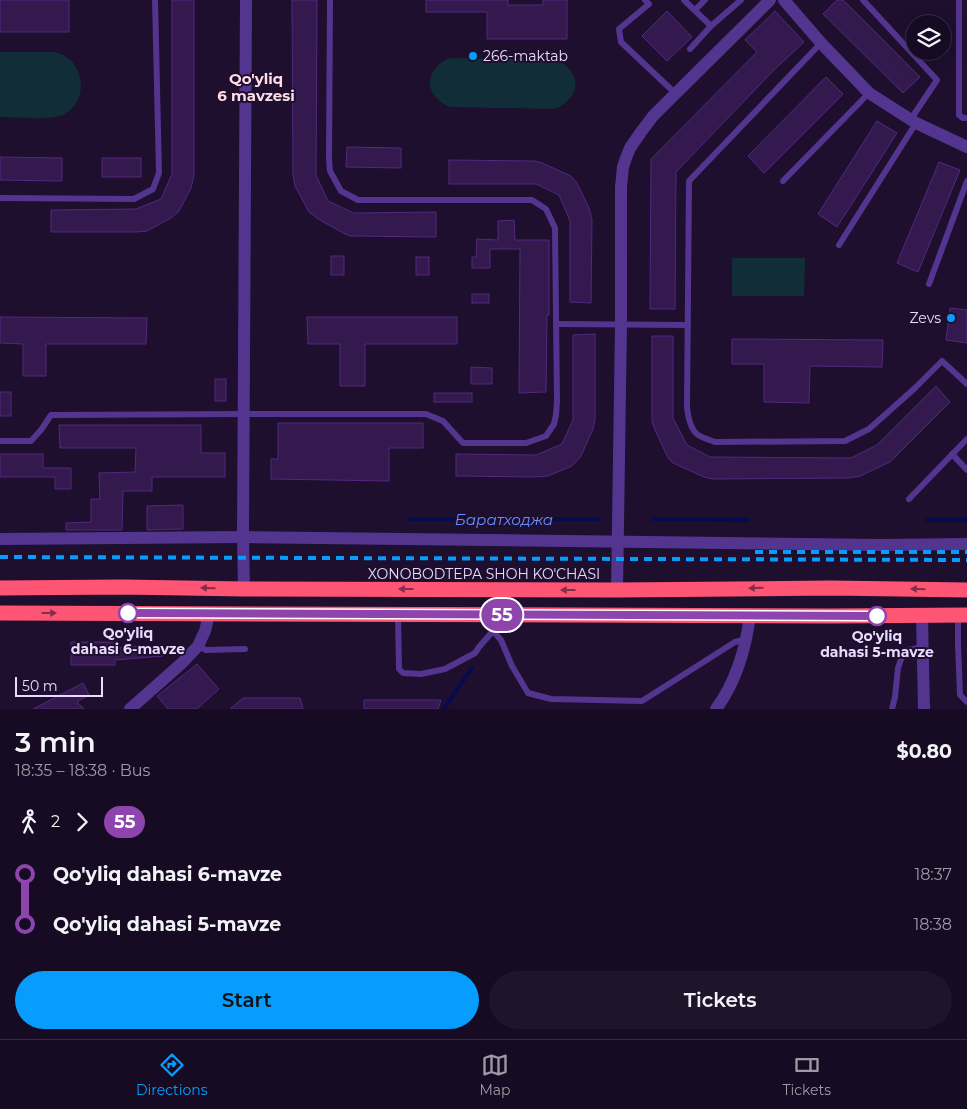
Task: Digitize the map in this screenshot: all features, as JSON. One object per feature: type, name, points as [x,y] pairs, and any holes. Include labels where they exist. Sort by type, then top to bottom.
[{"type":"highway","name":"XONOBODTEPA SHOH KO'CHASI","points":[[0,588],[617,590],[789,588],[967,590]]},
{"type":"highway","points":[[343,589],[343,614]]},
{"type":"highway","points":[[0,613],[962,615]]},
{"type":"street","points":[[244,589],[243,414],[246,0]]},
{"type":"street","points":[[617,590],[621,187],[624,167],[630,148],[653,116],[770,0]]},
{"type":"street","points":[[784,0],[821,43],[869,93],[914,121],[967,147]]},
{"type":"street","points":[[0,539],[243,537],[881,545],[967,544]]},
{"type":"street","points":[[130,709],[182,663],[198,646],[205,631],[209,614]]},
{"type":"street","points":[[716,709],[728,691],[733,679],[747,638],[750,615]]},
{"type":"street","points":[[922,616],[924,709]]},
{"type":"lane","points":[[0,198],[134,199],[153,189],[159,173],[156,0]]},
{"type":"lane","points":[[0,441],[31,440],[41,430],[50,415],[426,414],[443,421],[463,443],[526,444],[546,436],[554,424],[556,415],[557,324],[555,228],[546,209],[532,200],[358,200],[341,191],[330,171],[329,159],[330,0]]},
{"type":"lane","points":[[684,0],[712,26]]},
{"type":"lane","points":[[695,10],[705,0]]},
{"type":"lane","points":[[690,49],[740,0]]},
{"type":"lane","points":[[839,245],[914,121],[936,80],[863,0]]},
{"type":"lane","points":[[959,0],[959,115],[967,118]]},
{"type":"lane","points":[[649,1],[619,30],[621,42],[676,94]]},
{"type":"lane","points":[[821,43],[689,181],[688,414],[691,425],[697,435],[715,442],[845,441],[869,429],[915,388],[942,360],[967,384]]},
{"type":"lane","points":[[783,181],[869,93]]},
{"type":"lane","points":[[929,284],[967,181]]},
{"type":"lane","points":[[557,324],[688,325]]},
{"type":"lane","points":[[909,499],[967,439]]},
{"type":"lane","points":[[952,454],[967,470]]},
{"type":"lane","points":[[398,614],[399,669],[402,673],[421,674],[445,669],[475,652],[478,646],[493,631]]},
{"type":"lane","points":[[493,615],[493,631],[501,640],[512,666],[528,693],[551,699],[642,701],[735,642],[747,638]]},
{"type":"lane","points":[[962,615],[958,644],[960,695],[967,702]]},
{"type":"lane","points":[[198,646],[206,650],[246,649]]},
{"type":"lane","points":[[892,709],[898,668],[904,651],[923,646]]},
{"type":"shaded area","points":[[0,52],[51,52],[67,57],[74,64],[81,81],[81,90],[73,108],[65,114],[51,117],[0,117]]},
{"type":"shaded area","points":[[450,58],[555,59],[570,70],[576,84],[571,98],[555,109],[450,107],[435,96],[431,90],[430,82],[431,75],[435,69]]},
{"type":"shaded area","points":[[732,258],[805,258],[804,296],[732,296]]},
{"type":"building","points":[[0,0],[69,0],[69,32],[0,32]]},
{"type":"building","points":[[172,0],[194,0],[194,175],[191,188],[179,211],[171,218],[147,231],[51,232],[51,210],[136,209],[161,199],[172,174]]},
{"type":"building","points":[[292,0],[317,0],[316,175],[328,201],[354,213],[436,212],[436,237],[351,236],[318,219],[309,212],[295,186],[293,175]]},
{"type":"building","points":[[426,0],[508,0],[508,5],[543,5],[543,0],[567,0],[567,39],[487,39],[487,12],[426,12]]},
{"type":"building","points":[[837,0],[843,0],[920,77],[903,93],[823,14]]},
{"type":"building","points":[[667,11],[692,37],[667,61],[642,36]]},
{"type":"building","points":[[775,11],[804,42],[774,70],[676,172],[675,309],[650,309],[651,159],[757,52],[745,40]]},
{"type":"building","points":[[826,77],[843,94],[764,173],[748,156]]},
{"type":"building","points":[[877,121],[897,133],[837,227],[818,214]]},
{"type":"building","points":[[347,147],[401,148],[401,168],[346,167]]},
{"type":"building","points":[[0,157],[62,158],[62,181],[0,180]]},
{"type":"building","points":[[102,158],[141,158],[141,177],[102,177]]},
{"type":"building","points":[[449,160],[535,161],[571,176],[577,183],[592,219],[591,303],[570,302],[570,221],[559,195],[536,184],[449,184]]},
{"type":"building","points":[[939,162],[960,170],[918,272],[897,263]]},
{"type":"building","points":[[514,220],[515,240],[549,240],[546,392],[519,393],[520,249],[490,249],[490,268],[472,268],[472,257],[476,257],[477,239],[498,240],[498,221]]},
{"type":"building","points":[[331,256],[344,256],[344,275],[331,275]]},
{"type":"building","points":[[416,257],[429,257],[429,275],[416,275]]},
{"type":"building","points":[[472,294],[489,294],[489,303],[472,303]]},
{"type":"building","points":[[950,308],[967,310],[967,343],[946,340]]},
{"type":"building","points":[[0,317],[147,318],[146,344],[46,344],[46,376],[23,376],[23,344],[0,343]]},
{"type":"building","points":[[307,317],[457,317],[457,344],[365,344],[365,386],[340,386],[340,344],[308,344]]},
{"type":"building","points":[[595,334],[595,420],[581,456],[572,466],[548,476],[456,476],[456,454],[536,455],[562,444],[573,420],[573,335]]},
{"type":"building","points":[[652,336],[673,336],[673,418],[687,445],[710,457],[851,458],[877,445],[936,386],[950,402],[890,462],[860,476],[849,478],[713,479],[673,463],[668,458],[655,430],[652,421]]},
{"type":"building","points":[[732,339],[883,340],[882,367],[810,366],[809,403],[764,402],[764,364],[732,364]]},
{"type":"building","points":[[471,367],[492,368],[492,384],[471,384]]},
{"type":"building","points":[[215,379],[226,379],[226,401],[215,401]]},
{"type":"building","points":[[0,392],[11,392],[11,416],[0,416]]},
{"type":"building","points":[[434,393],[472,393],[472,402],[434,402]]},
{"type":"building","points":[[278,423],[423,423],[423,448],[389,448],[389,481],[271,479],[271,459],[278,459]]},
{"type":"building","points":[[59,425],[201,425],[201,453],[225,453],[225,477],[152,477],[152,491],[123,491],[122,530],[66,530],[66,523],[91,522],[91,499],[100,499],[99,473],[135,472],[136,448],[60,448]]},
{"type":"building","points":[[0,454],[43,454],[43,468],[71,468],[71,489],[55,489],[55,477],[0,477]]},
{"type":"building","points":[[183,505],[183,529],[147,530],[147,506]]},
{"type":"building","points":[[71,642],[115,642],[115,648],[162,645],[163,656],[115,660],[115,665],[71,665]]},
{"type":"building","points":[[197,664],[219,689],[197,709],[168,709],[157,696]]},
{"type":"building","points":[[83,683],[89,695],[77,702],[84,709],[33,709]]},
{"type":"building","points":[[243,698],[300,698],[303,709],[230,709]]},
{"type":"building","points":[[364,700],[441,700],[438,709],[364,709]]},
{"type":"waterway","name":"Баратходжа","points":[[410,519],[598,519]]},
{"type":"waterway","name":"Баратходжа","points":[[653,519],[748,520]]},
{"type":"waterway","name":"Баратходжа","points":[[927,520],[967,520]]},
{"type":"waterway","points":[[444,709],[472,668]]},
{"type":"railway","points":[[755,552],[967,552]]},
{"type":"railway","points":[[0,557],[967,560]]},
{"type":"bus line","name":"55","points":[[128,613],[877,616]]},
{"type":"place","name":"266-maktab","points":[[473,56]]},
{"type":"place","name":"Zevs","points":[[951,318]]},
{"type":"place","name":"Qo'yliq dahasi 6-mavze","points":[[128,613]]},
{"type":"place","name":"Qo'yliq dahasi 5-mavze","points":[[877,616]]},
{"type":"district","name":"Qo'yliq 6 mavzesi","points":[[256,86]]}]
